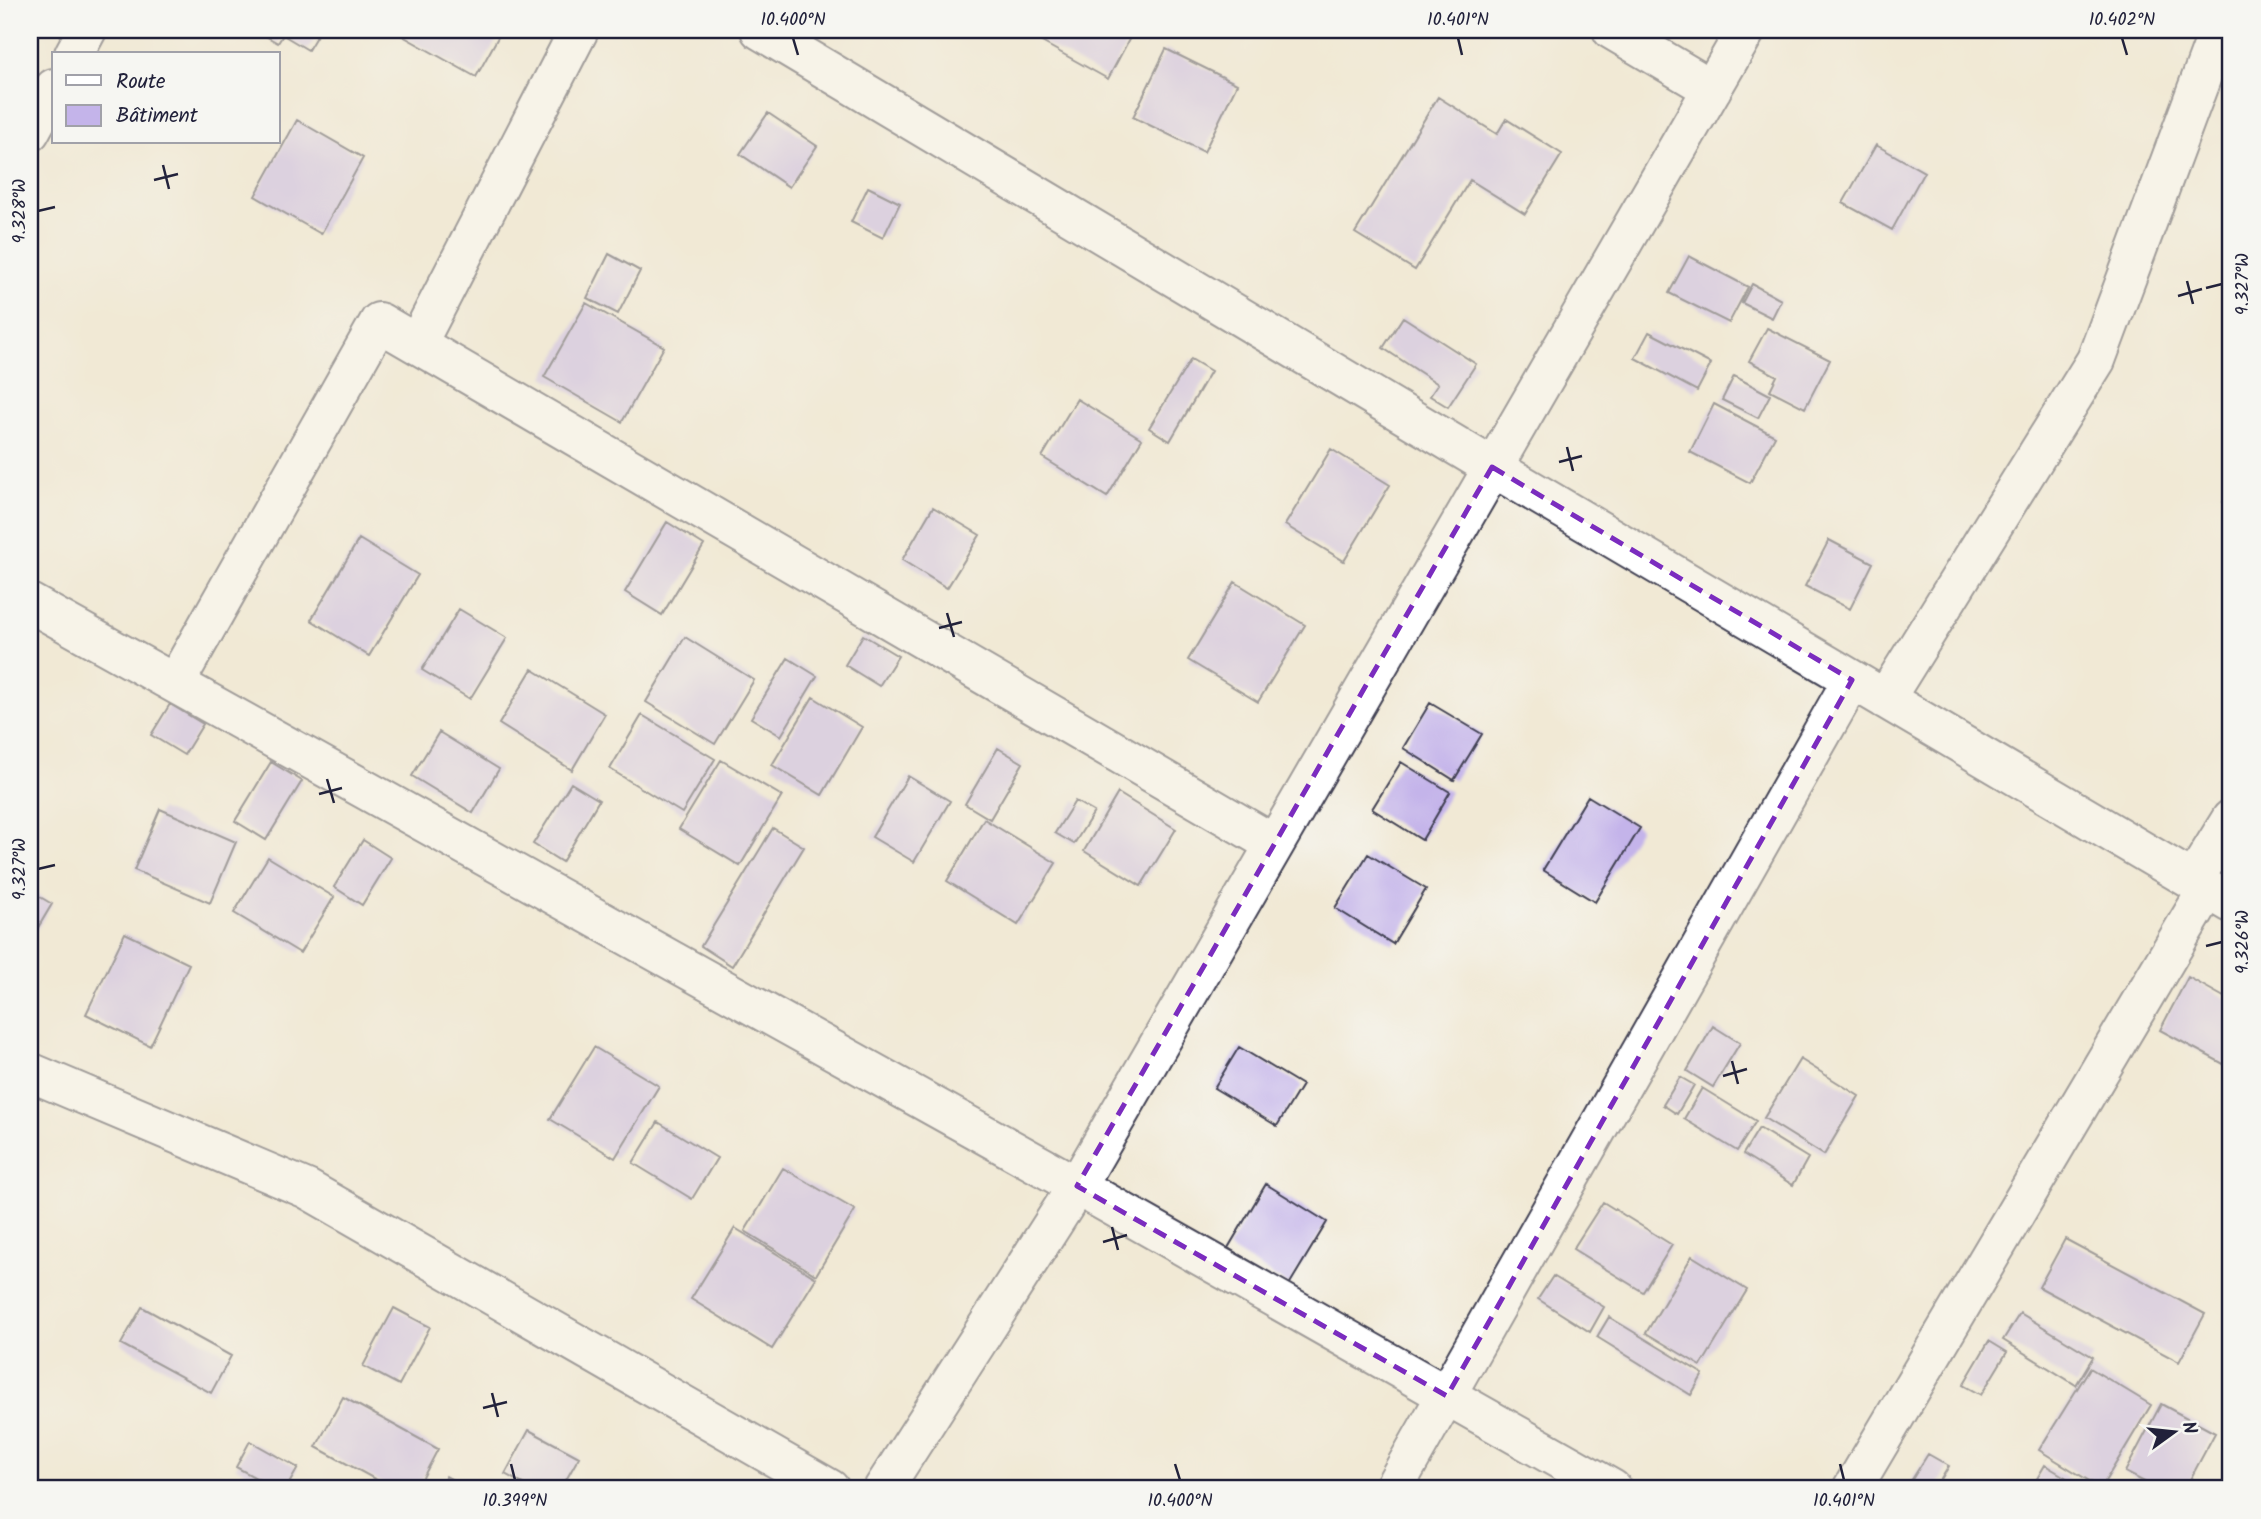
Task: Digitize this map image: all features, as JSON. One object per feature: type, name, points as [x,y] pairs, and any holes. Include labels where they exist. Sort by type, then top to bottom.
[{"type":"street","points":[[75,52],[87,30]]},
{"type":"street","points":[[417,344],[579,30]]},
{"type":"street","points":[[760,30],[2210,892]]},
{"type":"street","points":[[1612,30],[1712,89]]},
{"type":"street","points":[[883,1489],[1077,1186],[1746,30]]},
{"type":"street","points":[[1885,699],[2096,360],[2220,30]]},
{"type":"street","points":[[30,132],[52,93]]},
{"type":"street","points":[[175,683],[379,322],[1274,844]]},
{"type":"street","points":[[30,603],[1077,1186],[1612,1489]]},
{"type":"street","points":[[1393,1489],[1852,680]]},
{"type":"street","points":[[1852,1489],[2210,892],[2231,819]]},
{"type":"street","points":[[30,1072],[307,1189],[830,1489]]},
{"type":"highlighted area","points":[[1492,467],[1852,680],[1447,1396],[1077,1186]]},
{"type":"building","points":[[255,30],[320,30],[308,50],[283,35],[278,43]]},
{"type":"building","points":[[392,30],[502,30],[476,77]]},
{"type":"building","points":[[1047,30],[1133,32],[1108,79],[1040,41]]},
{"type":"building","points":[[1166,49],[1237,84],[1204,152],[1133,117]]},
{"type":"building","points":[[1438,97],[1497,134],[1506,119],[1562,154],[1525,214],[1470,180],[1415,270],[1355,233]]},
{"type":"building","points":[[768,113],[817,146],[789,187],[740,154]]},
{"type":"building","points":[[297,120],[363,158],[321,234],[255,196]]},
{"type":"building","points":[[1876,145],[1924,172],[1892,230],[1843,203]]},
{"type":"building","points":[[868,187],[900,203],[883,238],[851,222]]},
{"type":"building","points":[[609,254],[640,271],[618,314],[587,298]]},
{"type":"building","points":[[1689,256],[1748,287],[1729,323],[1669,293]]},
{"type":"building","points":[[1752,284],[1781,300],[1772,318],[1742,303]]},
{"type":"building","points":[[586,303],[664,347],[622,422],[544,377]]},
{"type":"building","points":[[1403,317],[1476,364],[1448,407],[1430,396],[1438,384],[1383,348]]},
{"type":"building","points":[[1767,328],[1830,360],[1805,408],[1770,390],[1777,376],[1749,361]]},
{"type":"building","points":[[1649,332],[1711,364],[1697,391],[1635,358]]},
{"type":"building","points":[[1191,359],[1211,371],[1170,441],[1149,428]]},
{"type":"building","points":[[1734,376],[1770,395],[1758,418],[1722,400]]},
{"type":"building","points":[[1077,399],[1142,439],[1107,497],[1042,457]]},
{"type":"building","points":[[1714,404],[1775,436],[1750,483],[1690,452]]},
{"type":"building","points":[[1331,449],[1390,485],[1344,561],[1285,525]]},
{"type":"building","points":[[2231,487],[2231,507],[2223,502]]},
{"type":"building","points":[[933,507],[980,535],[947,588],[902,560]]},
{"type":"building","points":[[667,522],[704,545],[662,615],[625,592]]},
{"type":"building","points":[[359,539],[418,575],[369,656],[311,620]]},
{"type":"building","points":[[1829,540],[1873,563],[1850,609],[1805,586]]},
{"type":"building","points":[[1235,582],[1305,625],[1258,702],[1188,660]]},
{"type":"building","points":[[459,609],[507,638],[470,699],[422,670]]},
{"type":"building","points":[[863,635],[898,656],[879,686],[845,665]]},
{"type":"building","points":[[685,637],[754,680],[715,744],[646,702]]},
{"type":"building","points":[[788,658],[817,676],[781,736],[751,718]]},
{"type":"building","points":[[532,669],[605,714],[572,770],[499,724]]},
{"type":"building","points":[[813,697],[862,727],[822,795],[772,765]]},
{"type":"building","points":[[1430,703],[1482,734],[1454,780],[1403,748]]},
{"type":"building","points":[[170,704],[203,724],[184,755],[151,735]]},
{"type":"building","points":[[642,715],[715,759],[682,813],[610,769]]},
{"type":"building","points":[[439,732],[499,769],[473,813],[412,776]]},
{"type":"building","points":[[998,748],[1023,763],[990,819],[965,804]]},
{"type":"building","points":[[721,760],[782,796],[740,866],[679,829]]},
{"type":"building","points":[[271,762],[302,781],[266,840],[235,821]]},
{"type":"building","points":[[1401,762],[1450,792],[1422,840],[1372,809]]},
{"type":"building","points":[[908,776],[950,801],[914,862],[872,837]]},
{"type":"building","points":[[571,783],[599,800],[562,862],[533,844]]},
{"type":"building","points":[[1118,793],[1176,829],[1141,886],[1084,851]]},
{"type":"building","points":[[1588,796],[1640,828],[1595,902],[1543,870]]},
{"type":"building","points":[[1075,801],[1094,812],[1074,844],[1055,833]]},
{"type":"building","points":[[160,809],[236,842],[210,903],[134,870]]},
{"type":"building","points":[[984,819],[1056,863],[1018,925],[947,881]]},
{"type":"building","points":[[773,828],[804,847],[732,966],[701,946]]},
{"type":"building","points":[[363,840],[391,858],[362,905],[334,887]]},
{"type":"building","points":[[1368,854],[1426,889],[1393,944],[1335,908]]},
{"type":"building","points":[[268,857],[334,897],[300,953],[234,913]]},
{"type":"building","points":[[30,891],[52,904],[30,941]]},
{"type":"building","points":[[125,933],[189,964],[150,1046],[86,1014]]},
{"type":"building","points":[[2188,977],[2231,1001],[2231,1068],[2160,1030]]},
{"type":"building","points":[[1713,1026],[1740,1043],[1713,1087],[1687,1071]]},
{"type":"building","points":[[594,1047],[659,1086],[615,1158],[550,1119]]},
{"type":"building","points":[[1239,1047],[1302,1085],[1277,1126],[1214,1088]]},
{"type":"building","points":[[1800,1059],[1859,1096],[1824,1155],[1764,1118]]},
{"type":"building","points":[[1680,1077],[1694,1085],[1677,1114],[1663,1105]]},
{"type":"building","points":[[1702,1088],[1756,1121],[1737,1151],[1684,1119]]},
{"type":"building","points":[[658,1122],[717,1158],[692,1199],[633,1163]]},
{"type":"building","points":[[1759,1128],[1808,1158],[1793,1185],[1743,1154]]},
{"type":"building","points":[[783,1168],[855,1210],[816,1275],[745,1231]]},
{"type":"building","points":[[1266,1184],[1327,1222],[1289,1285],[1228,1248]]},
{"type":"building","points":[[1603,1202],[1672,1245],[1643,1292],[1573,1249]]},
{"type":"building","points":[[735,1228],[816,1278],[772,1349],[691,1299]]},
{"type":"building","points":[[2065,1239],[2205,1314],[2179,1362],[2039,1287]]},
{"type":"building","points":[[1692,1256],[1747,1290],[1701,1366],[1646,1333]]},
{"type":"building","points":[[1553,1276],[1604,1307],[1590,1332],[1538,1299]]},
{"type":"building","points":[[142,1307],[231,1356],[211,1393],[121,1344]]},
{"type":"building","points":[[394,1308],[430,1327],[399,1385],[363,1366]]},
{"type":"building","points":[[2020,1313],[2093,1357],[2076,1385],[2003,1340]]},
{"type":"building","points":[[1609,1317],[1703,1374],[1691,1395],[1597,1337]]},
{"type":"building","points":[[1989,1341],[2007,1352],[1981,1395],[1963,1385]]},
{"type":"building","points":[[2090,1368],[2151,1405],[2101,1488],[2039,1450]]},
{"type":"building","points":[[343,1397],[438,1449],[417,1489],[393,1489],[316,1447]]},
{"type":"building","points":[[2161,1404],[2215,1433],[2185,1489],[2158,1489],[2125,1472]]},
{"type":"building","points":[[529,1430],[579,1457],[561,1489],[532,1489],[505,1474]]},
{"type":"building","points":[[250,1441],[298,1468],[286,1489],[276,1489],[236,1467]]},
{"type":"building","points":[[1928,1454],[1949,1466],[1935,1489],[1906,1489]]},
{"type":"building","points":[[2045,1465],[2085,1489],[2031,1489]]},
{"type":"building","points":[[446,1476],[469,1489],[439,1489]]}]
